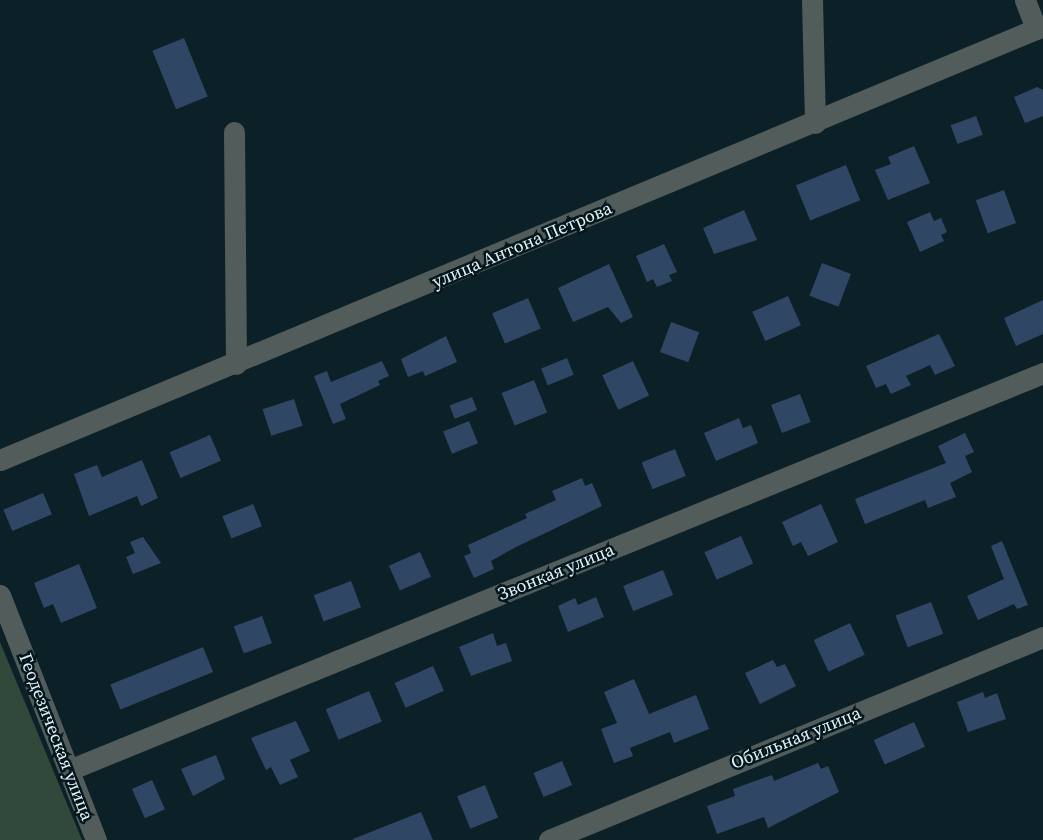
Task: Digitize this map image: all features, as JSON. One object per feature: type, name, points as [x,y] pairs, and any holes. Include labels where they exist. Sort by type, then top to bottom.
[{"type":"street","points":[[812,0],[814,123]]},
{"type":"street","points":[[1025,0],[1039,28]]},
{"type":"street","name":"улица Антона Петрова","points":[[0,460],[1039,28]]},
{"type":"street","points":[[233,132],[236,363]]},
{"type":"street","name":"Звонкая улица","points":[[69,770],[1043,373]]},
{"type":"street","name":"Геодезическая улица","points":[[0,595],[96,840]]},
{"type":"street","name":"Обильная улица","points":[[550,840],[1043,637]]},
{"type":"green space","points":[[0,642],[82,840],[0,840]]},
{"type":"building","points":[[184,38],[208,96],[176,109],[152,51]]},
{"type":"building","points":[[1037,87],[1043,90],[1043,116],[1025,123],[1014,97]]},
{"type":"building","points":[[976,116],[983,135],[957,144],[951,125]]},
{"type":"building","points":[[914,146],[930,183],[888,200],[875,170],[891,164],[888,157]]},
{"type":"building","points":[[846,165],[860,200],[810,220],[796,185]]},
{"type":"building","points":[[1004,190],[1016,223],[988,233],[976,200]]},
{"type":"building","points":[[744,210],[757,240],[714,254],[703,228]]},
{"type":"building","points":[[930,212],[934,221],[941,218],[947,232],[941,235],[944,241],[920,252],[907,222]]},
{"type":"building","points":[[664,244],[677,272],[669,275],[672,281],[657,287],[653,279],[647,282],[636,256]]},
{"type":"building","points":[[822,263],[851,274],[838,307],[809,296]]},
{"type":"building","points":[[609,264],[633,317],[621,323],[608,307],[573,322],[558,288]]},
{"type":"building","points":[[788,296],[801,325],[765,341],[752,312]]},
{"type":"building","points":[[528,298],[541,328],[505,344],[492,313]]},
{"type":"building","points":[[1043,300],[1043,334],[1016,346],[1004,318]]},
{"type":"building","points":[[671,322],[699,332],[688,362],[660,352]]},
{"type":"building","points":[[939,334],[955,366],[935,375],[930,365],[906,376],[911,385],[891,394],[886,384],[876,388],[866,366]]},
{"type":"building","points":[[446,336],[457,362],[425,376],[423,371],[408,377],[401,359]]},
{"type":"building","points":[[567,358],[574,375],[548,385],[541,368]]},
{"type":"building","points":[[382,361],[389,376],[378,381],[380,385],[340,404],[346,419],[333,424],[314,376],[327,371],[331,382]]},
{"type":"building","points":[[633,361],[649,395],[618,410],[602,375]]},
{"type":"building","points":[[534,380],[547,412],[515,426],[502,393]]},
{"type":"building","points":[[800,394],[811,422],[782,433],[771,405]]},
{"type":"building","points":[[472,397],[477,410],[455,419],[450,406]]},
{"type":"building","points":[[294,399],[303,426],[271,436],[263,409]]},
{"type":"building","points":[[739,418],[743,428],[751,425],[758,443],[716,461],[704,433]]},
{"type":"building","points":[[469,421],[478,443],[452,454],[443,431]]},
{"type":"building","points":[[965,433],[974,452],[965,456],[972,472],[950,483],[956,497],[928,508],[925,500],[865,524],[855,499],[946,463],[938,446]]},
{"type":"building","points":[[210,435],[221,461],[180,478],[169,452]]},
{"type":"building","points":[[675,449],[686,476],[652,489],[642,462]]},
{"type":"building","points":[[142,460],[158,498],[141,506],[137,496],[89,516],[74,474],[97,465],[102,477]]},
{"type":"building","points":[[582,478],[585,486],[592,483],[602,506],[514,548],[491,561],[494,569],[474,578],[464,556],[471,553],[468,545],[527,518],[525,514],[556,500],[552,491]]},
{"type":"building","points":[[43,493],[52,514],[12,531],[3,510]]},
{"type":"building","points":[[253,504],[262,526],[231,539],[222,516]]},
{"type":"building","points":[[821,504],[838,542],[808,556],[801,542],[793,546],[782,522]]},
{"type":"building","points":[[741,536],[753,563],[717,580],[704,552]]},
{"type":"building","points":[[143,537],[161,563],[133,574],[126,557],[135,553],[130,542]]},
{"type":"building","points":[[1002,541],[1028,605],[1017,609],[1014,604],[978,620],[967,596],[1004,579],[991,546]]},
{"type":"building","points":[[420,552],[431,577],[400,590],[389,566]]},
{"type":"building","points":[[79,564],[97,608],[61,623],[53,604],[44,608],[34,583]]},
{"type":"building","points":[[663,570],[673,595],[633,611],[623,586]]},
{"type":"building","points":[[351,581],[361,607],[324,621],[314,595]]},
{"type":"building","points":[[596,597],[604,617],[568,632],[558,606],[575,598],[578,605]]},
{"type":"building","points":[[931,602],[943,634],[908,647],[896,616]]},
{"type":"building","points":[[262,616],[272,643],[244,654],[234,626]]},
{"type":"building","points":[[850,623],[865,655],[829,672],[814,640]]},
{"type":"building","points":[[493,633],[497,646],[506,643],[512,661],[471,676],[459,647]]},
{"type":"building","points":[[203,647],[213,672],[120,709],[110,684]]},
{"type":"building","points":[[773,660],[777,667],[785,664],[796,686],[760,704],[745,673]]},
{"type":"building","points":[[433,666],[444,691],[406,708],[395,683]]},
{"type":"building","points":[[634,679],[649,714],[696,695],[709,729],[674,743],[670,732],[630,748],[633,756],[614,763],[601,729],[617,723],[604,692]]},
{"type":"building","points":[[369,691],[382,721],[339,740],[326,709]]},
{"type":"building","points":[[983,692],[985,698],[997,693],[1006,719],[968,732],[957,702]]},
{"type":"building","points":[[296,721],[310,751],[290,760],[298,777],[280,785],[271,767],[266,770],[251,738]]},
{"type":"building","points":[[914,722],[925,747],[885,765],[874,740]]},
{"type":"building","points":[[216,755],[225,779],[193,796],[181,769]]},
{"type":"building","points":[[562,761],[572,785],[544,797],[533,773]]},
{"type":"building","points":[[818,763],[821,769],[828,766],[839,792],[768,828],[764,817],[717,834],[707,806],[735,796],[733,789],[772,775],[774,781]]},
{"type":"building","points":[[152,780],[165,809],[145,818],[132,789]]},
{"type":"building","points":[[485,785],[498,817],[470,829],[457,796]]},
{"type":"building","points":[[421,812],[433,840],[353,840],[353,839]]}]
